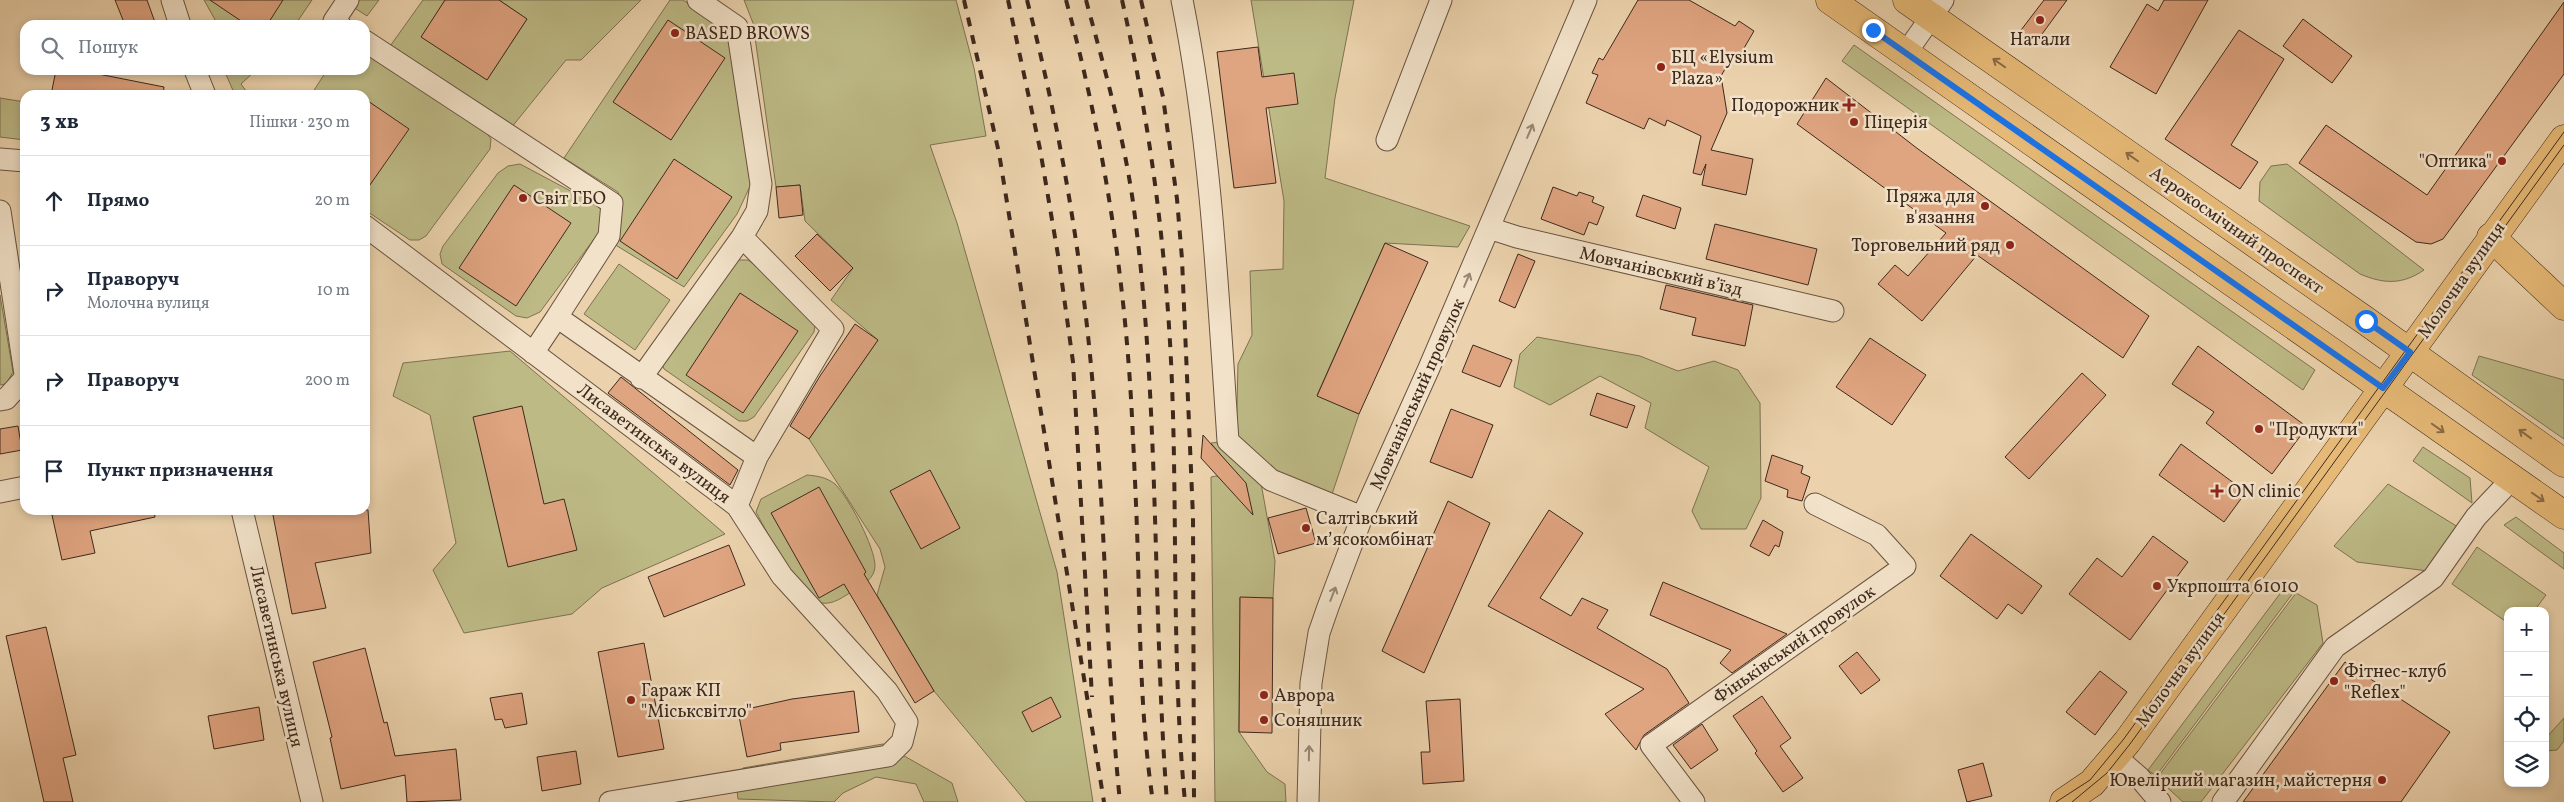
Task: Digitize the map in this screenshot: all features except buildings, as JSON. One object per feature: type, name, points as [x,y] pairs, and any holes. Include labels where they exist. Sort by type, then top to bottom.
[{"type":"main road","points":[[1830,0],[2564,515]]},
{"type":"main road","name":"Аерокосмічний проспект","points":[[1908,0],[1937,8],[2564,463]]},
{"type":"main road","name":"Молочна вулиця","points":[[2064,802],[2122,763],[2383,388],[2564,139]]},
{"type":"main road","points":[[2491,237],[2564,306]]},
{"type":"street","points":[[172,0],[178,20]]},
{"type":"street","points":[[335,20],[348,0]]},
{"type":"street","points":[[641,378],[742,237],[757,211],[761,184],[737,27],[698,0]]},
{"type":"street","points":[[1182,0],[1194,58],[1207,155],[1228,441],[1271,480],[1362,517]]},
{"type":"street","points":[[1387,140],[1441,0]]},
{"type":"street","name":"Мовчанівський провулок","points":[[1308,802],[1309,730],[1314,656],[1328,607],[1362,517],[1489,228],[1583,1]]},
{"type":"street","points":[[1906,53],[1937,8]]},
{"type":"street","points":[[370,44],[612,203],[609,236],[533,353]]},
{"type":"street","points":[[197,75],[203,90]]},
{"type":"street","points":[[0,159],[20,161]]},
{"type":"street","points":[[0,211],[20,341]]},
{"type":"street","name":"Мовчанівський в’їзд","points":[[1489,228],[1517,237],[1833,311]]},
{"type":"street","name":"Лисаветинська вулиця","points":[[370,230],[737,506],[782,576],[888,691],[907,722],[902,742],[888,756],[610,802]]},
{"type":"street","points":[[737,506],[757,458],[833,329],[742,237]]},
{"type":"street","points":[[557,317],[757,458]]},
{"type":"street","points":[[0,400],[6,399],[20,384]]},
{"type":"street","points":[[2223,802],[2335,647],[2433,578],[2476,517],[2512,479]]},
{"type":"street","points":[[0,492],[20,489]]},
{"type":"street","name":"Фіньківський провулок","points":[[1694,802],[1651,745],[1905,566],[1877,535],[1815,504]]},
{"type":"street","name":"Лисаветинська вулиця","points":[[243,515],[312,802]]},
{"type":"street","points":[[2122,763],[2141,802]]},
{"type":"street","points":[[2122,763],[2139,777],[2160,802]]},
{"type":"shaded area","points":[[204,0],[312,0],[298,20],[215,20]]},
{"type":"shaded area","points":[[353,0],[379,0],[367,16],[350,5]]},
{"type":"shaded area","points":[[423,0],[445,0],[422,37],[487,80],[527,19],[499,0],[641,0],[581,60],[566,60],[511,128],[388,49]]},
{"type":"shaded area","points":[[670,0],[683,0],[718,23],[730,34],[753,180],[737,214],[684,287],[609,241],[621,212],[618,192],[564,158]]},
{"type":"shaded area","points":[[744,0],[956,0],[974,68],[986,136],[930,145],[957,223],[1057,572],[1093,802],[1026,802],[934,691],[877,595],[885,567],[880,549],[809,439],[878,340],[831,300],[853,268],[805,221],[800,185],[776,187],[753,23]]},
{"type":"shaded area","points":[[1251,0],[1354,0],[1335,98],[1325,178],[1470,226],[1458,247],[1385,243],[1317,395],[1359,414],[1329,503],[1261,483],[1275,561],[1273,598],[1240,598],[1239,732],[1267,772],[1285,784],[1286,802],[1215,802],[1211,477],[1216,476],[1245,484],[1211,443],[1228,441],[1236,447],[1238,364],[1252,335],[1250,271],[1283,269],[1284,201]]},
{"type":"shaded area","points":[[1854,45],[2315,370],[2303,390],[1842,61]]},
{"type":"shaded area","points":[[370,55],[480,124],[491,139],[490,149],[426,236],[419,240],[410,240],[370,213],[370,90],[314,90],[324,75],[370,75]]},
{"type":"shaded area","points":[[226,75],[251,75],[241,84],[245,90],[233,90]]},
{"type":"shaded area","points":[[0,98],[20,101],[20,139],[0,137]]},
{"type":"shaded area","points":[[520,164],[597,205],[604,214],[603,227],[540,312],[527,318],[516,316],[442,264],[440,254],[443,246],[498,173],[508,166]]},
{"type":"shaded area","points":[[2287,164],[2424,270],[2408,278],[2393,281],[2377,280],[2360,274],[2259,201],[2260,182],[2271,166]]},
{"type":"shaded area","points":[[738,260],[748,260],[756,266],[815,325],[814,332],[754,417],[747,421],[739,421],[664,369],[662,364]]},
{"type":"shaded area","points":[[619,264],[670,300],[635,350],[584,314]]},
{"type":"shaded area","points":[[0,295],[13,372],[6,384],[0,385]]},
{"type":"shaded area","points":[[1537,337],[1640,356],[1678,371],[1714,361],[1738,370],[1760,403],[1761,498],[1746,529],[1701,529],[1692,511],[1709,467],[1645,428],[1651,403],[1600,376],[1550,405],[1514,387],[1520,354]]},
{"type":"shaded area","points":[[510,351],[725,534],[602,588],[572,614],[464,633],[433,570],[456,543],[430,415],[393,396],[403,363]]},
{"type":"shaded area","points":[[2479,356],[2564,380],[2564,439],[2472,375]]},
{"type":"shaded area","points":[[2423,447],[2470,478],[2472,503],[2413,461]]},
{"type":"shaded area","points":[[807,475],[818,476],[828,480],[841,491],[866,535],[874,558],[873,574],[868,581],[830,603],[822,603],[812,599],[793,578],[756,512],[761,499]]},
{"type":"shaded area","points":[[2388,484],[2458,527],[2428,571],[2357,562],[2334,546]]},
{"type":"shaded area","points":[[2516,517],[2564,553],[2564,569],[2504,525]]},
{"type":"shaded area","points":[[2477,547],[2546,595],[2537,607],[2504,607],[2504,620],[2452,584]]},
{"type":"shaded area","points":[[2285,587],[2293,593],[2156,776],[2148,770]]},
{"type":"shaded area","points":[[2296,593],[2317,605],[2323,643],[2201,802],[2183,802],[2157,778]]},
{"type":"shaded area","points":[[2564,718],[2564,741],[2557,750],[2549,751],[2549,735]]},
{"type":"shaded area","points":[[883,744],[952,783],[958,802],[924,802],[916,784],[876,777],[843,793],[834,802],[738,799],[736,781],[743,768]]},
{"type":"tram line","points":[[2056,802],[2090,780],[2123,740],[2564,132]]},
{"type":"tram line","points":[[2072,802],[2107,773],[2130,744],[2564,145]]},
{"type":"railway","points":[[964,0],[999,153],[1104,802]]},
{"type":"railway","points":[[1008,0],[1040,149],[1059,261],[1073,362],[1092,697]]},
{"type":"railway","points":[[1027,0],[1050,96],[1068,192],[1083,290],[1101,492],[1115,751],[1120,802]]},
{"type":"railway","points":[[1066,0],[1091,103],[1101,155],[1118,259],[1124,311],[1132,417],[1143,703],[1153,802]]},
{"type":"railway","points":[[1086,0],[1124,151],[1133,202],[1142,277],[1152,427],[1159,652],[1167,802]]},
{"type":"railway","points":[[1122,0],[1148,134],[1165,270],[1173,416],[1178,692],[1185,802]]},
{"type":"railway","points":[[1141,0],[1163,97],[1177,199],[1182,259],[1193,517],[1194,802]]},
{"type":"place","name":"Натали","points":[[2040,20]]},
{"type":"place","name":"BASED BROWS","points":[[675,33]]},
{"type":"place","name":"БЦ «Elysium Plaza»","points":[[1661,67]]},
{"type":"place","name":"Подорожник","points":[[1849,105]]},
{"type":"place","name":"Піцерія","points":[[1854,122]]},
{"type":"place","name":"\"Оптика\"","points":[[2502,161]]},
{"type":"place","name":"Світ ГБО","points":[[523,198]]},
{"type":"place","name":"Пряжа для в'язання","points":[[1985,206]]},
{"type":"place","name":"Торговельний ряд","points":[[2010,245]]},
{"type":"place","name":"\"Продукти\"","points":[[2259,429]]},
{"type":"place","name":"ON clinic","points":[[2217,491]]},
{"type":"place","name":"Салтівський мʼясокомбінат","points":[[1306,528]]},
{"type":"place","name":"Укрпошта 61010","points":[[2157,586]]},
{"type":"place","name":"Фітнес-клуб \"Reflex\"","points":[[2334,681]]},
{"type":"place","name":"Аврора","points":[[1264,695]]},
{"type":"place","name":"Гараж КП \"Міськсвітло\"","points":[[631,700]]},
{"type":"place","name":"Соняшник","points":[[1264,720]]},
{"type":"place","name":"Ювелірний магазин, майстерня","points":[[2382,780]]},
{"type":"route","points":[[1873,30],[2383,388],[2410,352],[2366,321]]}]
